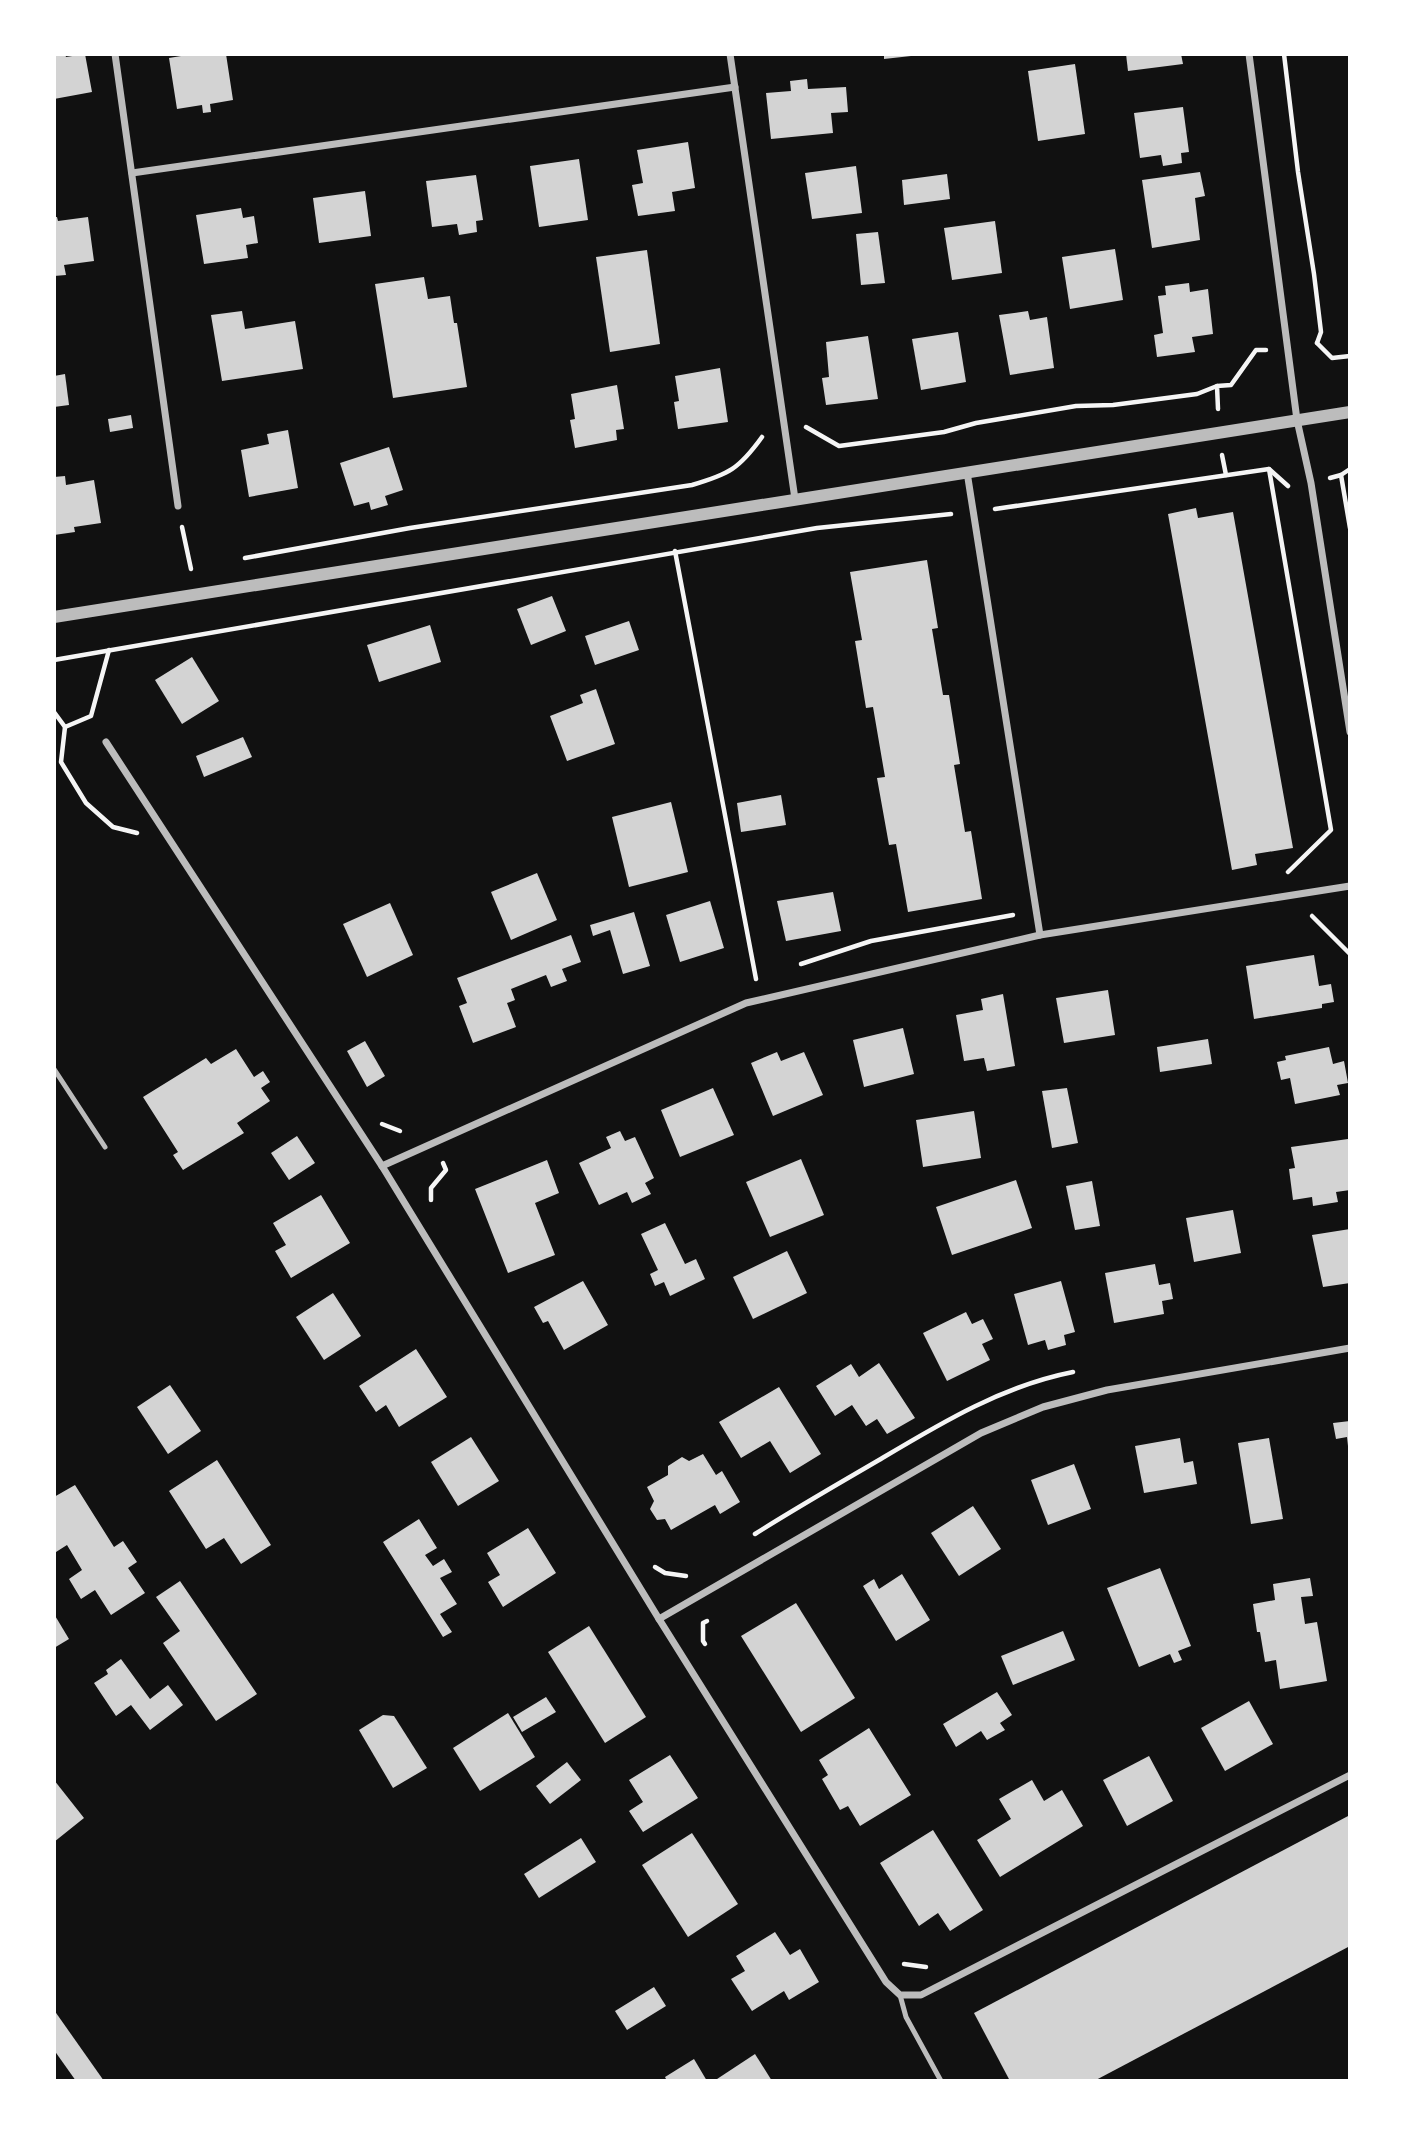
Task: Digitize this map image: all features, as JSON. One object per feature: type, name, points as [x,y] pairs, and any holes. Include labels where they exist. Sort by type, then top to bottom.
[{"type":"street","points":[[115,54],[178,506]]},
{"type":"street","points":[[730,54],[795,499]]},
{"type":"street","points":[[1249,54],[1297,420],[1311,483],[1350,733]]},
{"type":"street","points":[[132,173],[735,87]]},
{"type":"street","points":[[54,617],[1350,412]]},
{"type":"street","points":[[967,471],[1040,935]]},
{"type":"street","points":[[106,742],[382,1166],[659,1619],[887,1982],[900,1995],[921,1995],[1350,1774]]},
{"type":"street","points":[[382,1166],[746,1003],[1040,935],[1350,886]]},
{"type":"street","points":[[659,1619],[981,1433],[1043,1407],[1107,1390],[1350,1348]]},
{"type":"lane","points":[[54,1069],[105,1147]]},
{"type":"lane","points":[[900,1995],[906,2017],[941,2081]]},
{"type":"path","points":[[1284,54],[1321,332],[1317,343]]},
{"type":"path","points":[[232,560],[410,528],[692,485],[722,476],[745,460],[764,434],[808,426],[839,446],[944,432],[976,423],[1076,405],[1114,405],[1198,394],[1217,386],[1231,384],[1256,350],[1317,343]]},
{"type":"path","points":[[1317,343],[1332,358],[1350,356]]},
{"type":"path","points":[[1217,386],[1218,432],[1226,475]]},
{"type":"path","points":[[1269,469],[1331,830],[1289,872],[1276,874]]},
{"type":"path","points":[[54,660],[817,528],[972,512],[1269,469],[1288,486],[1341,475],[1350,469]]},
{"type":"path","points":[[1341,475],[1350,528]]},
{"type":"path","points":[[178,506],[194,594]]},
{"type":"path","points":[[669,519],[760,1000]]},
{"type":"path","points":[[177,570],[204,565]]},
{"type":"path","points":[[54,712],[65,727],[91,716],[109,650]]},
{"type":"path","points":[[791,967],[871,942],[1036,911]]},
{"type":"path","points":[[743,983],[767,974]]},
{"type":"path","points":[[622,1558],[640,1544],[655,1568],[686,1576],[705,1564],[718,1585]]},
{"type":"path","points":[[710,1653],[703,1641],[703,1623],[712,1618]]},
{"type":"path","points":[[899,1957],[904,1965],[929,1967]]},
{"type":"building","points":[[54,54],[65,54],[66,57],[85,54],[92,92],[54,99]]},
{"type":"building","points":[[193,54],[226,54],[233,100],[210,104],[211,112],[203,113],[202,105],[177,109],[169,58]]},
{"type":"building","points":[[884,54],[910,54],[911,56],[884,59]]},
{"type":"building","points":[[1126,54],[1181,54],[1183,64],[1128,71]]},
{"type":"building","points":[[1075,64],[1085,134],[1038,141],[1028,71]]},
{"type":"building","points":[[807,79],[808,89],[846,87],[848,112],[831,113],[833,133],[771,139],[766,93],[791,91],[790,81]]},
{"type":"building","points":[[1183,107],[1189,152],[1181,153],[1182,163],[1163,166],[1161,155],[1140,158],[1134,113]]},
{"type":"building","points":[[688,142],[695,188],[672,192],[675,211],[638,216],[632,185],[643,183],[637,150]]},
{"type":"building","points":[[579,159],[588,220],[539,227],[530,166]]},
{"type":"building","points":[[856,166],[862,213],[812,219],[805,173]]},
{"type":"building","points":[[1200,172],[1205,196],[1195,198],[1200,240],[1152,248],[1142,180]]},
{"type":"building","points":[[947,174],[950,199],[904,205],[902,180]]},
{"type":"building","points":[[476,175],[483,220],[476,221],[477,232],[459,235],[457,224],[432,227],[426,181]]},
{"type":"building","points":[[365,191],[371,236],[319,243],[313,198]]},
{"type":"building","points":[[241,208],[243,218],[254,216],[258,243],[246,245],[248,258],[204,264],[196,215]]},
{"type":"building","points":[[54,217],[57,217],[58,221],[88,217],[94,261],[64,265],[66,275],[54,276]]},
{"type":"building","points":[[995,221],[1002,273],[952,280],[944,228]]},
{"type":"building","points":[[878,232],[885,283],[861,285],[856,234]]},
{"type":"building","points":[[1115,249],[1123,300],[1070,309],[1062,257]]},
{"type":"building","points":[[647,250],[660,344],[610,352],[596,257]]},
{"type":"building","points":[[424,277],[428,299],[450,296],[467,387],[393,398],[375,284]]},
{"type":"building","points":[[1189,283],[1190,292],[1208,289],[1213,334],[1192,337],[1195,352],[1157,357],[1154,335],[1163,333],[1158,296],[1166,295],[1165,286]]},
{"type":"building","points":[[242,311],[245,329],[295,321],[303,369],[222,381],[211,315]]},
{"type":"building","points":[[1028,311],[1030,320],[1047,317],[1054,368],[1010,375],[999,315]]},
{"type":"building","points":[[958,332],[966,382],[921,390],[912,339]]},
{"type":"building","points":[[868,336],[878,399],[826,405],[822,378],[829,377],[826,342]]},
{"type":"building","points":[[720,368],[728,422],[678,429],[674,402],[679,401],[675,376]]},
{"type":"building","points":[[65,374],[69,405],[54,407],[54,376]]},
{"type":"building","points":[[617,385],[624,429],[616,430],[617,440],[575,448],[570,420],[575,419],[571,394]]},
{"type":"building","points":[[131,415],[133,428],[110,432],[108,419]]},
{"type":"building","points":[[288,430],[298,488],[249,497],[241,450],[269,444],[267,434]]},
{"type":"building","points":[[389,447],[403,490],[385,496],[388,505],[371,510],[369,502],[354,506],[340,463]]},
{"type":"building","points":[[65,476],[66,485],[94,480],[101,523],[74,527],[75,532],[54,535],[54,477]]},
{"type":"building","points":[[1196,508],[1198,518],[1233,512],[1293,848],[1255,854],[1257,865],[1232,870],[1168,514]]},
{"type":"building","points":[[927,560],[938,628],[932,629],[943,695],[949,695],[960,764],[954,765],[965,832],[971,831],[982,899],[908,912],[896,844],[889,845],[877,778],[885,777],[873,707],[866,708],[855,641],[862,640],[850,572]]},
{"type":"building","points":[[552,596],[566,631],[531,645],[517,609]]},
{"type":"building","points":[[629,621],[639,650],[595,665],[585,636]]},
{"type":"building","points":[[430,625],[441,662],[379,682],[367,645]]},
{"type":"building","points":[[192,657],[219,701],[182,724],[155,680]]},
{"type":"building","points":[[596,689],[615,744],[567,761],[550,716],[583,703],[580,695]]},
{"type":"building","points":[[243,737],[252,757],[204,777],[196,756]]},
{"type":"building","points":[[781,795],[786,825],[741,832],[737,803]]},
{"type":"building","points":[[671,802],[688,872],[629,887],[612,817]]},
{"type":"building","points":[[537,873],[557,920],[511,940],[491,892]]},
{"type":"building","points":[[833,892],[841,931],[786,941],[777,901]]},
{"type":"building","points":[[710,901],[724,948],[680,962],[666,915]]},
{"type":"building","points":[[390,903],[413,955],[367,977],[343,924]]},
{"type":"building","points":[[634,912],[650,966],[623,974],[610,930],[593,936],[590,925]]},
{"type":"building","points":[[571,935],[581,962],[562,969],[567,981],[551,987],[546,975],[511,989],[515,1000],[507,1003],[516,1027],[473,1043],[459,1006],[467,1003],[457,978]]},
{"type":"building","points":[[1314,955],[1319,986],[1331,984],[1334,1002],[1322,1004],[1322,1008],[1254,1019],[1246,966]]},
{"type":"building","points":[[1108,990],[1115,1035],[1064,1043],[1056,998]]},
{"type":"building","points":[[1003,994],[1015,1066],[987,1071],[984,1058],[964,1061],[956,1015],[983,1010],[981,999]]},
{"type":"building","points":[[903,1028],[914,1074],[864,1087],[853,1040]]},
{"type":"building","points":[[1208,1039],[1212,1064],[1160,1072],[1157,1047]]},
{"type":"building","points":[[365,1041],[385,1076],[367,1087],[347,1051]]},
{"type":"building","points":[[1329,1047],[1333,1064],[1344,1061],[1348,1083],[1337,1085],[1340,1095],[1295,1104],[1290,1078],[1281,1080],[1277,1062],[1286,1060],[1285,1056]]},
{"type":"building","points":[[236,1049],[254,1077],[263,1071],[270,1082],[261,1088],[270,1101],[237,1123],[244,1133],[183,1170],[173,1155],[178,1152],[143,1097],[206,1058],[211,1064]]},
{"type":"building","points":[[777,1052],[781,1061],[804,1052],[823,1095],[773,1116],[751,1063]]},
{"type":"building","points":[[713,1088],[734,1135],[680,1157],[661,1110]]},
{"type":"building","points":[[1067,1088],[1078,1143],[1052,1148],[1042,1091]]},
{"type":"building","points":[[974,1111],[981,1158],[923,1167],[916,1120]]},
{"type":"building","points":[[620,1131],[625,1141],[635,1137],[654,1178],[645,1183],[651,1194],[632,1203],[627,1192],[599,1205],[579,1163],[611,1148],[606,1137]]},
{"type":"building","points":[[297,1136],[315,1163],[289,1180],[271,1153]]},
{"type":"building","points":[[1348,1139],[1350,1190],[1336,1192],[1338,1202],[1313,1206],[1312,1197],[1293,1200],[1289,1169],[1295,1168],[1291,1147]]},
{"type":"building","points":[[801,1159],[824,1215],[770,1237],[746,1182]]},
{"type":"building","points":[[547,1160],[559,1193],[535,1203],[555,1255],[508,1273],[475,1189]]},
{"type":"building","points":[[1016,1180],[1032,1228],[952,1255],[936,1207]]},
{"type":"building","points":[[1092,1181],[1100,1226],[1075,1230],[1066,1186]]},
{"type":"building","points":[[321,1195],[350,1243],[291,1278],[275,1251],[286,1245],[273,1223]]},
{"type":"building","points":[[1233,1210],[1241,1253],[1194,1262],[1186,1218]]},
{"type":"building","points":[[665,1223],[685,1264],[696,1259],[705,1279],[670,1296],[664,1282],[655,1286],[650,1274],[658,1270],[641,1234]]},
{"type":"building","points":[[1350,1229],[1350,1283],[1323,1287],[1312,1235]]},
{"type":"building","points":[[787,1251],[807,1293],[753,1319],[733,1277]]},
{"type":"building","points":[[1155,1264],[1159,1285],[1170,1283],[1173,1299],[1162,1301],[1164,1314],[1114,1323],[1105,1273]]},
{"type":"building","points":[[583,1281],[608,1325],[564,1350],[548,1321],[543,1323],[534,1307]]},
{"type":"building","points":[[1061,1281],[1075,1332],[1064,1335],[1066,1345],[1048,1350],[1045,1340],[1028,1345],[1014,1294]]},
{"type":"building","points":[[333,1293],[361,1336],[324,1360],[296,1317]]},
{"type":"building","points":[[966,1312],[972,1324],[983,1319],[993,1339],[982,1344],[990,1360],[947,1381],[923,1333]]},
{"type":"building","points":[[416,1349],[447,1397],[399,1427],[386,1405],[376,1412],[359,1386]]},
{"type":"building","points":[[879,1363],[915,1418],[887,1434],[877,1419],[866,1426],[852,1405],[835,1416],[816,1386],[851,1364],[859,1377]]},
{"type":"building","points":[[170,1385],[201,1431],[168,1454],[137,1407]]},
{"type":"building","points":[[779,1387],[821,1454],[790,1473],[770,1441],[741,1458],[719,1422]]},
{"type":"building","points":[[1350,1421],[1348,1446],[1347,1437],[1336,1439],[1333,1423]]},
{"type":"building","points":[[471,1437],[499,1481],[458,1506],[431,1462]]},
{"type":"building","points":[[1180,1438],[1184,1463],[1193,1461],[1197,1484],[1144,1493],[1135,1446]]},
{"type":"building","points":[[1269,1438],[1283,1519],[1251,1524],[1238,1443]]},
{"type":"building","points":[[703,1454],[716,1475],[722,1471],[740,1502],[720,1514],[715,1505],[671,1530],[665,1519],[657,1520],[650,1509],[654,1501],[647,1487],[668,1475],[668,1466],[682,1457],[689,1461]]},
{"type":"building","points":[[217,1460],[271,1545],[241,1564],[224,1538],[206,1549],[169,1491]]},
{"type":"building","points":[[1074,1464],[1091,1509],[1048,1525],[1031,1480]]},
{"type":"building","points":[[75,1485],[114,1547],[123,1541],[137,1562],[128,1568],[145,1593],[111,1615],[95,1590],[81,1599],[69,1579],[82,1570],[67,1545],[56,1552],[54,1548],[54,1497]]},
{"type":"building","points":[[973,1506],[1001,1549],[959,1576],[931,1533]]},
{"type":"building","points":[[419,1519],[437,1548],[425,1555],[433,1566],[444,1559],[452,1572],[440,1578],[457,1604],[440,1614],[452,1632],[443,1637],[383,1542]]},
{"type":"building","points":[[528,1528],[556,1573],[503,1607],[488,1582],[500,1575],[487,1553]]},
{"type":"building","points":[[1160,1568],[1191,1646],[1178,1651],[1182,1660],[1174,1663],[1170,1654],[1139,1667],[1107,1588]]},
{"type":"building","points":[[902,1574],[930,1620],[896,1641],[863,1586],[874,1579],[879,1589]]},
{"type":"building","points":[[1310,1578],[1313,1596],[1301,1597],[1305,1624],[1317,1622],[1327,1681],[1280,1689],[1276,1660],[1265,1662],[1253,1604],[1275,1600],[1273,1584]]},
{"type":"building","points":[[180,1581],[257,1694],[216,1721],[163,1643],[180,1631],[156,1597]]},
{"type":"building","points":[[796,1603],[855,1698],[801,1732],[741,1636]]},
{"type":"building","points":[[54,1614],[69,1639],[54,1648]]},
{"type":"building","points":[[589,1626],[646,1717],[605,1743],[548,1652]]},
{"type":"building","points":[[1063,1631],[1075,1660],[1013,1685],[1001,1656]]},
{"type":"building","points":[[121,1659],[150,1699],[168,1685],[183,1705],[150,1730],[131,1705],[116,1716],[94,1683],[108,1674],[106,1670]]},
{"type":"building","points":[[997,1692],[1012,1715],[1000,1723],[1005,1730],[987,1740],[981,1731],[956,1747],[943,1724]]},
{"type":"building","points":[[546,1697],[556,1712],[522,1732],[513,1717]]},
{"type":"building","points":[[1249,1701],[1273,1744],[1225,1771],[1201,1728]]},
{"type":"building","points":[[508,1713],[535,1757],[480,1791],[453,1748]]},
{"type":"building","points":[[383,1715],[394,1716],[427,1768],[393,1788],[359,1730]]},
{"type":"building","points":[[869,1728],[911,1795],[860,1826],[848,1806],[840,1810],[822,1779],[828,1775],[819,1760]]},
{"type":"building","points":[[670,1755],[698,1798],[643,1832],[629,1811],[643,1802],[629,1780]]},
{"type":"building","points":[[1149,1756],[1173,1801],[1127,1826],[1103,1780]]},
{"type":"building","points":[[567,1762],[581,1780],[550,1804],[536,1786]]},
{"type":"building","points":[[54,1780],[84,1818],[54,1842]]},
{"type":"building","points":[[1032,1780],[1044,1801],[1062,1790],[1083,1826],[1000,1877],[977,1840],[1011,1819],[999,1799]]},
{"type":"building","points":[[1350,1815],[1350,1946],[1094,2081],[1010,2081],[974,2013]]},
{"type":"building","points":[[933,1830],[983,1910],[950,1931],[938,1913],[919,1926],[880,1863]]},
{"type":"building","points":[[692,1833],[738,1904],[688,1937],[642,1865]]},
{"type":"building","points":[[581,1838],[596,1862],[539,1898],[524,1874]]},
{"type":"building","points":[[775,1932],[790,1955],[800,1949],[819,1982],[789,2000],[784,1991],[752,2011],[731,1979],[745,1971],[736,1956]]},
{"type":"building","points":[[654,1987],[666,2006],[627,2030],[615,2011]]},
{"type":"building","points":[[54,2010],[104,2081],[76,2081],[54,2050]]},
{"type":"building","points":[[755,2054],[772,2081],[714,2081]]},
{"type":"building","points":[[694,2059],[707,2081],[667,2081],[665,2077]]}]
